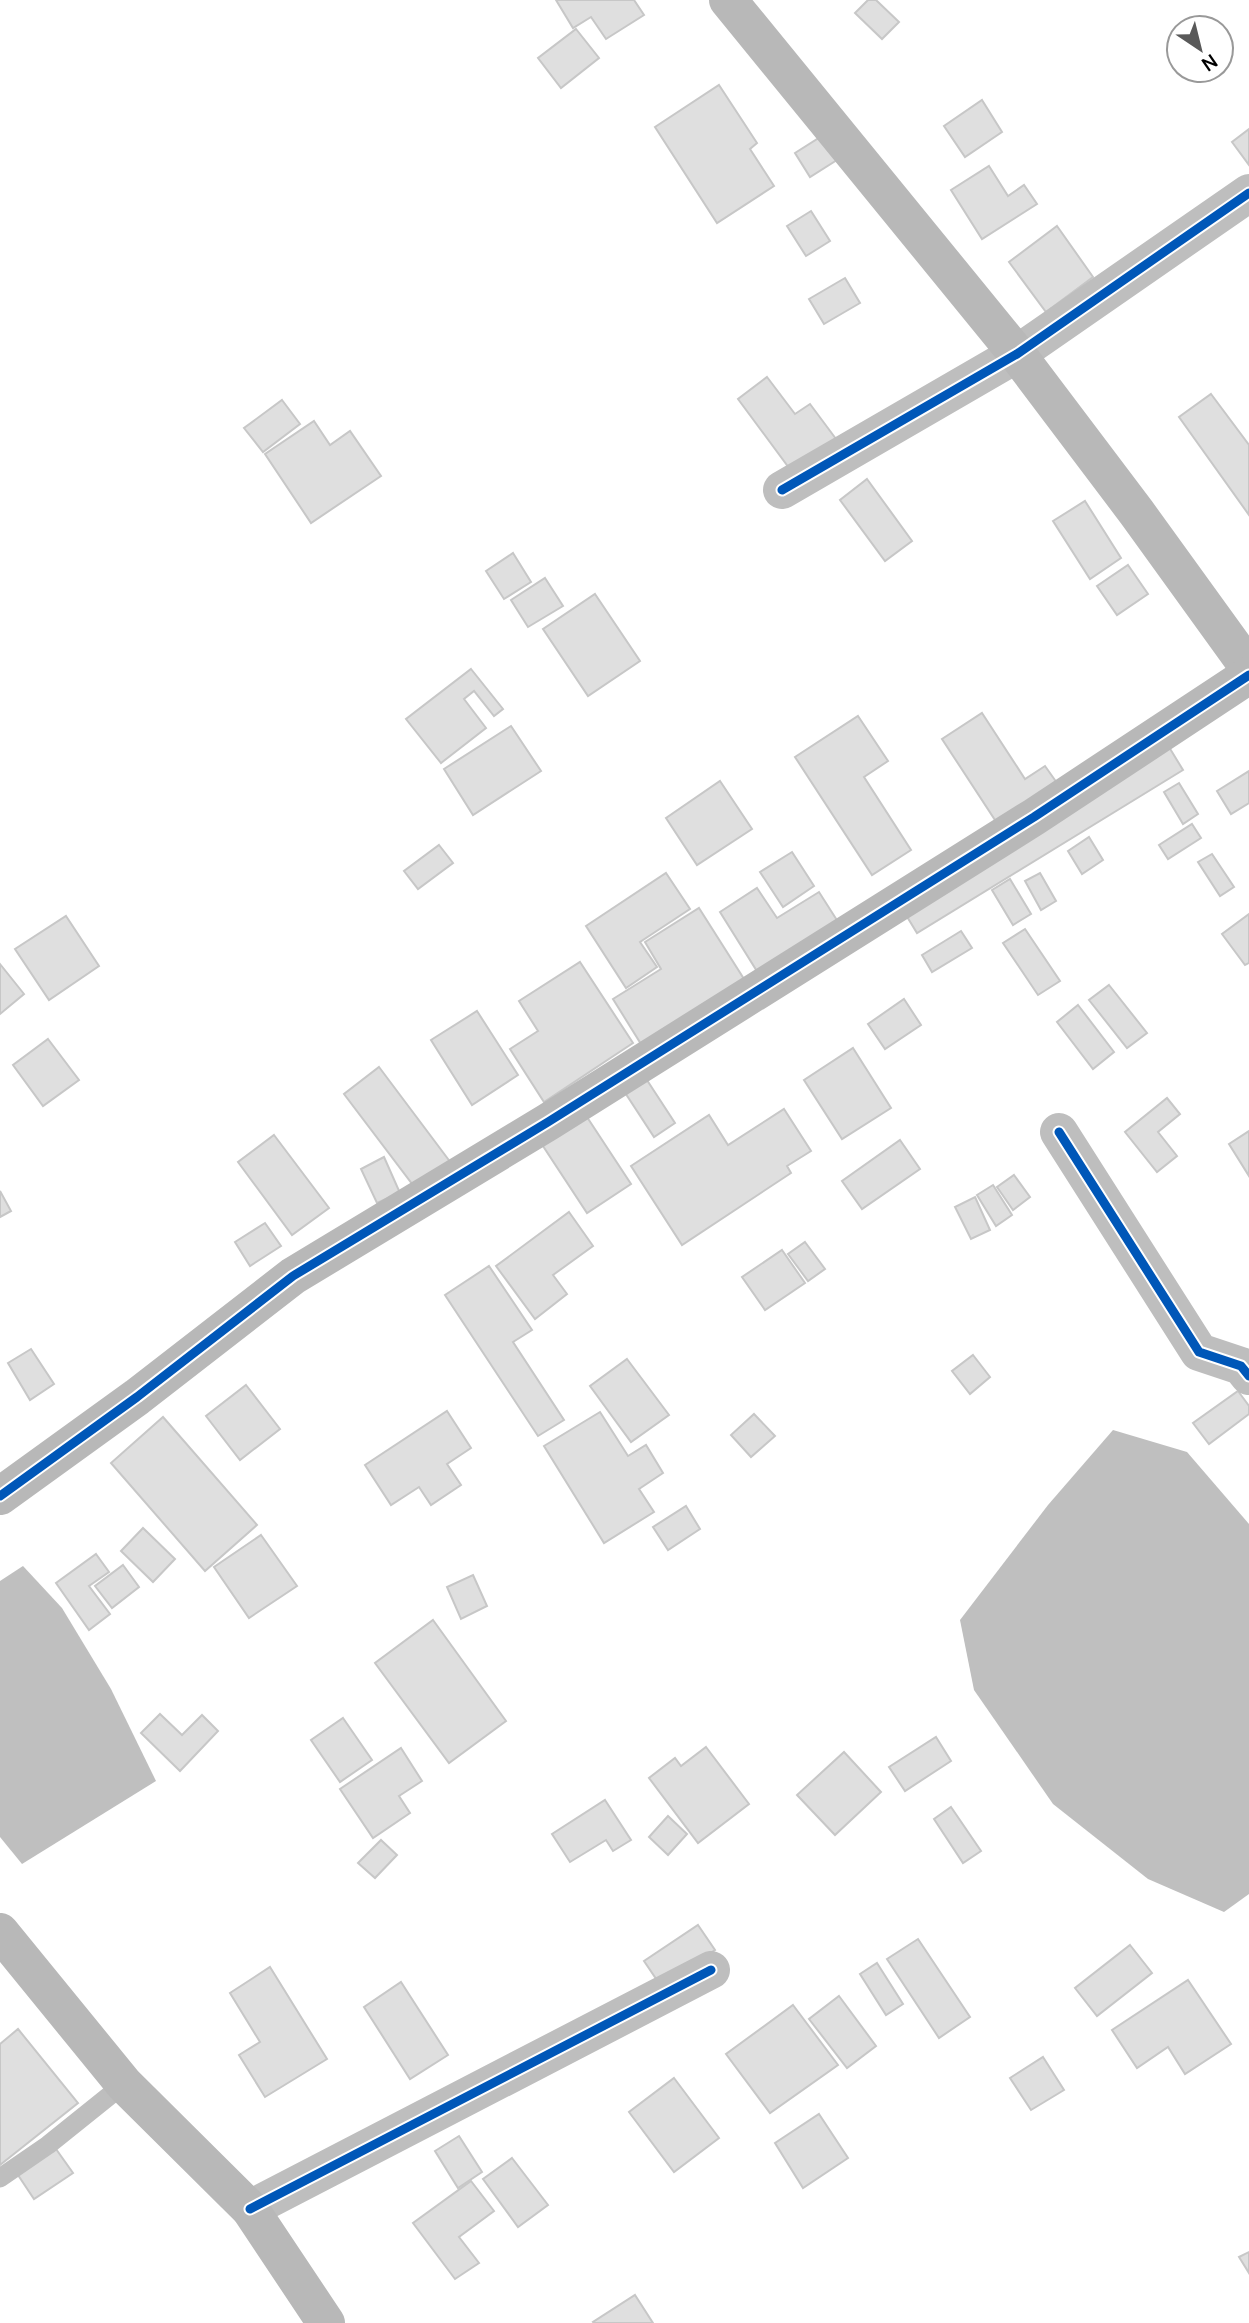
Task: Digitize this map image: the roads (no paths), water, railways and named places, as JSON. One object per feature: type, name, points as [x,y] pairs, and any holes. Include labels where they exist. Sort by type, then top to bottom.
[{"type":"street","points":[[728,0],[1017,354],[1249,668]]},
{"type":"street","points":[[782,490],[1017,354],[1249,193]]},
{"type":"street","points":[[0,1496],[137,1397],[293,1276],[548,1122],[1023,824],[1249,675]]},
{"type":"street","points":[[1059,1132],[1199,1352],[1241,1366],[1249,1376]]},
{"type":"street","points":[[0,1932],[124,2084],[250,2209],[326,2323]]},
{"type":"street","points":[[250,2209],[711,1970]]},
{"type":"lane","points":[[0,2178],[48,2145],[124,2084]]}]
